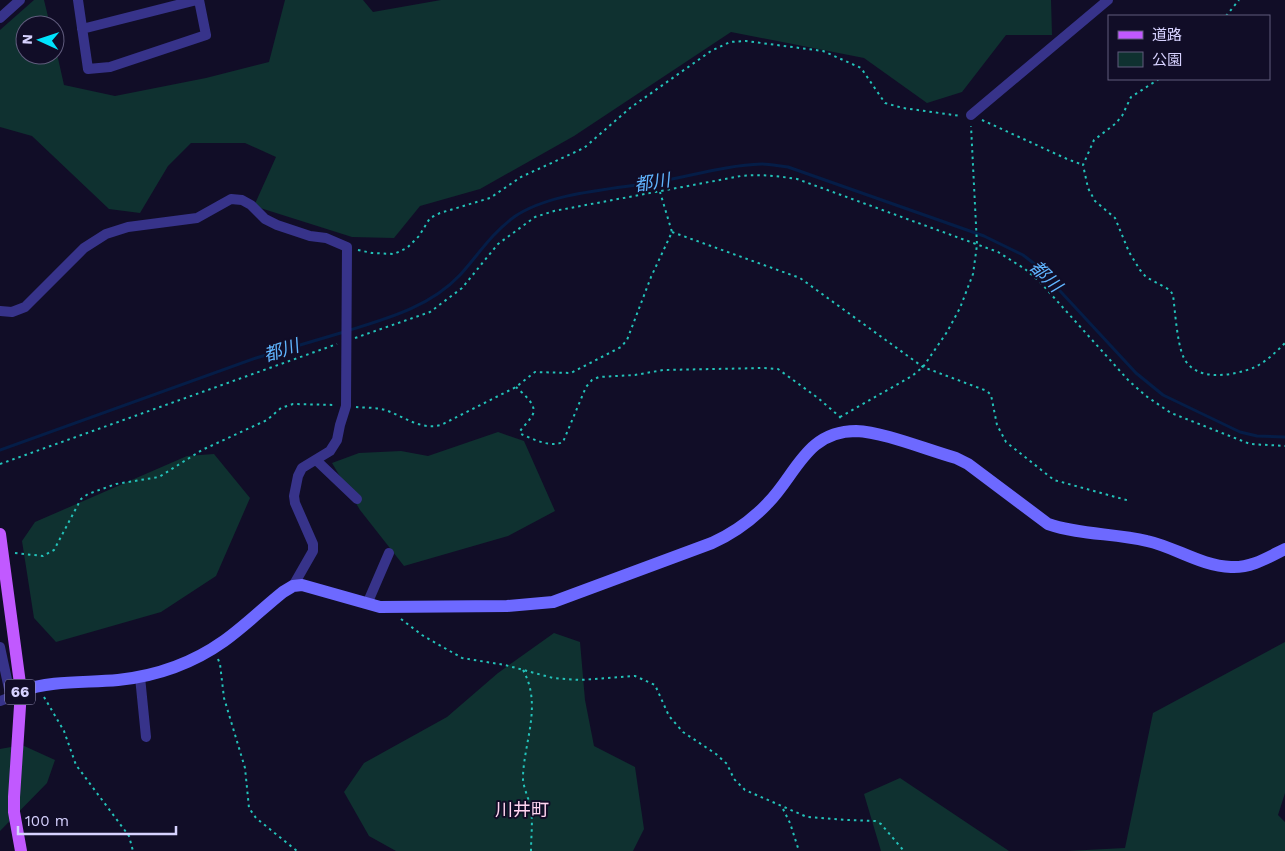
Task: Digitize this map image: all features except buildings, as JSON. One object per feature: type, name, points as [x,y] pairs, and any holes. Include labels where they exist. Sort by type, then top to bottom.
[{"type":"main road","name":"66","points":[[0,534],[16,694],[14,812],[21,851]]},
{"type":"street","points":[[0,18],[20,0]]},
{"type":"street","points":[[78,0],[82,28],[88,69],[110,67],[206,35],[198,0],[82,28]]},
{"type":"street","points":[[971,115],[1108,0]]},
{"type":"street","points":[[0,311],[12,312],[25,307],[84,248],[106,234],[128,227],[197,218],[231,199],[242,200],[251,205],[265,219],[277,226],[310,236],[326,238],[347,247],[346,406],[337,440],[330,451],[302,468],[298,476],[294,496],[295,504],[313,544],[313,551],[292,586],[224,641],[191,660],[172,668],[140,677],[120,680],[37,686],[0,701]]},
{"type":"street","points":[[292,586],[302,585],[380,607],[506,606],[553,602],[712,543],[733,533],[770,502],[802,456],[816,445],[842,432],[857,431],[875,433],[956,458],[968,464],[1048,524],[1062,529],[1148,541],[1214,566],[1246,567],[1285,550]]},
{"type":"street","points":[[316,460],[357,498]]},
{"type":"street","points":[[367,604],[389,553]]},
{"type":"street","points":[[0,647],[16,694]]},
{"type":"street","points":[[140,677],[146,736]]},
{"type":"path","points":[[1227,15],[1239,0]]},
{"type":"path","points":[[347,247],[394,254],[407,248],[419,236],[430,218],[440,213],[490,198],[521,177],[584,148],[630,108],[711,51],[730,42],[746,41],[823,51],[861,68],[885,103],[958,117],[971,115],[1082,165]]},
{"type":"path","points":[[1157,80],[1131,97],[1122,116],[1115,124],[1094,140],[1082,165],[1088,188],[1095,202],[1115,218],[1129,252],[1140,270],[1146,277],[1170,290],[1173,295],[1183,356],[1192,368],[1204,373],[1232,374],[1256,366],[1269,358],[1285,343]]},
{"type":"path","points":[[516,387],[532,404],[534,409],[533,414],[520,431],[521,434],[540,442],[558,444],[563,442],[586,387],[592,380],[600,377],[635,375],[663,370],[778,369],[818,398],[840,418],[904,381],[923,367],[943,339],[960,308],[973,274],[977,245],[971,115]]},
{"type":"path","points":[[0,464],[346,340],[430,312],[462,288],[498,244],[535,217],[554,211],[758,174],[797,179],[998,252],[1025,269],[1040,282],[1129,381],[1146,396],[1171,413],[1250,444],[1285,446]]},
{"type":"path","points":[[2,552],[43,556],[48,554],[54,550],[81,499],[88,494],[116,484],[160,477],[202,450],[267,420],[281,408],[293,404],[386,410],[423,426],[433,428],[441,426],[516,387],[535,372],[571,373],[621,347],[627,340],[651,277],[672,232],[660,192]]},
{"type":"path","points":[[672,232],[800,278],[923,367],[987,391],[991,396],[997,425],[1006,442],[1054,480],[1130,501]]},
{"type":"path","points":[[394,607],[398,616],[422,635],[462,658],[505,665],[553,678],[635,676],[655,685],[668,716],[683,732],[716,754],[727,764],[734,779],[745,790],[807,817],[875,821],[881,824],[904,851]]},
{"type":"path","points":[[212,648],[220,664],[224,698],[244,768],[249,808],[256,818],[297,851]]},
{"type":"path","points":[[523,670],[529,681],[532,697],[531,724],[522,777],[531,809],[531,851]]},
{"type":"path","points":[[37,686],[64,731],[76,765],[129,836],[133,851]]},
{"type":"path","points":[[783,807],[799,851]]},
{"type":"green space","points":[[34,0],[44,0],[48,15],[17,15]]},
{"type":"green space","points":[[285,0],[363,0],[373,12],[441,0],[1051,0],[1052,35],[1006,35],[962,92],[927,103],[864,58],[731,32],[574,136],[480,189],[420,206],[394,238],[352,237],[254,206],[276,157],[245,143],[191,143],[168,166],[140,213],[109,209],[32,136],[0,127],[0,30],[15,17],[15,65],[60,65],[64,85],[115,96],[206,78],[269,62]]},
{"type":"green space","points":[[498,432],[524,441],[555,511],[508,536],[404,566],[360,510],[332,463],[359,453],[401,451],[428,456]]},
{"type":"green space","points":[[214,454],[250,498],[216,576],[161,612],[56,642],[34,618],[22,541],[35,522],[187,456]]},
{"type":"green space","points":[[554,633],[580,642],[585,700],[594,746],[635,767],[644,829],[633,851],[396,851],[369,836],[344,792],[364,763],[447,717],[498,673]]},
{"type":"green space","points":[[1285,642],[1285,793],[1278,815],[1285,822],[1285,851],[1067,851],[1125,848],[1153,713]]},
{"type":"green space","points":[[22,745],[55,760],[47,783],[0,831],[0,749]]},
{"type":"green space","points":[[900,778],[1009,851],[881,851],[864,794]]},
{"type":"waterway","name":"都川","points":[[350,330],[409,310],[436,295],[460,275],[506,223],[529,209],[546,202],[583,193],[657,182],[722,169],[749,165],[771,165],[788,167],[984,236],[1023,255],[1036,265],[1136,373],[1163,395],[1240,432],[1257,436],[1285,437]]},
{"type":"waterway","name":"都川","points":[[0,450],[256,358],[344,332]]},
{"type":"district","name":"川井町","points":[[522,809]]}]
